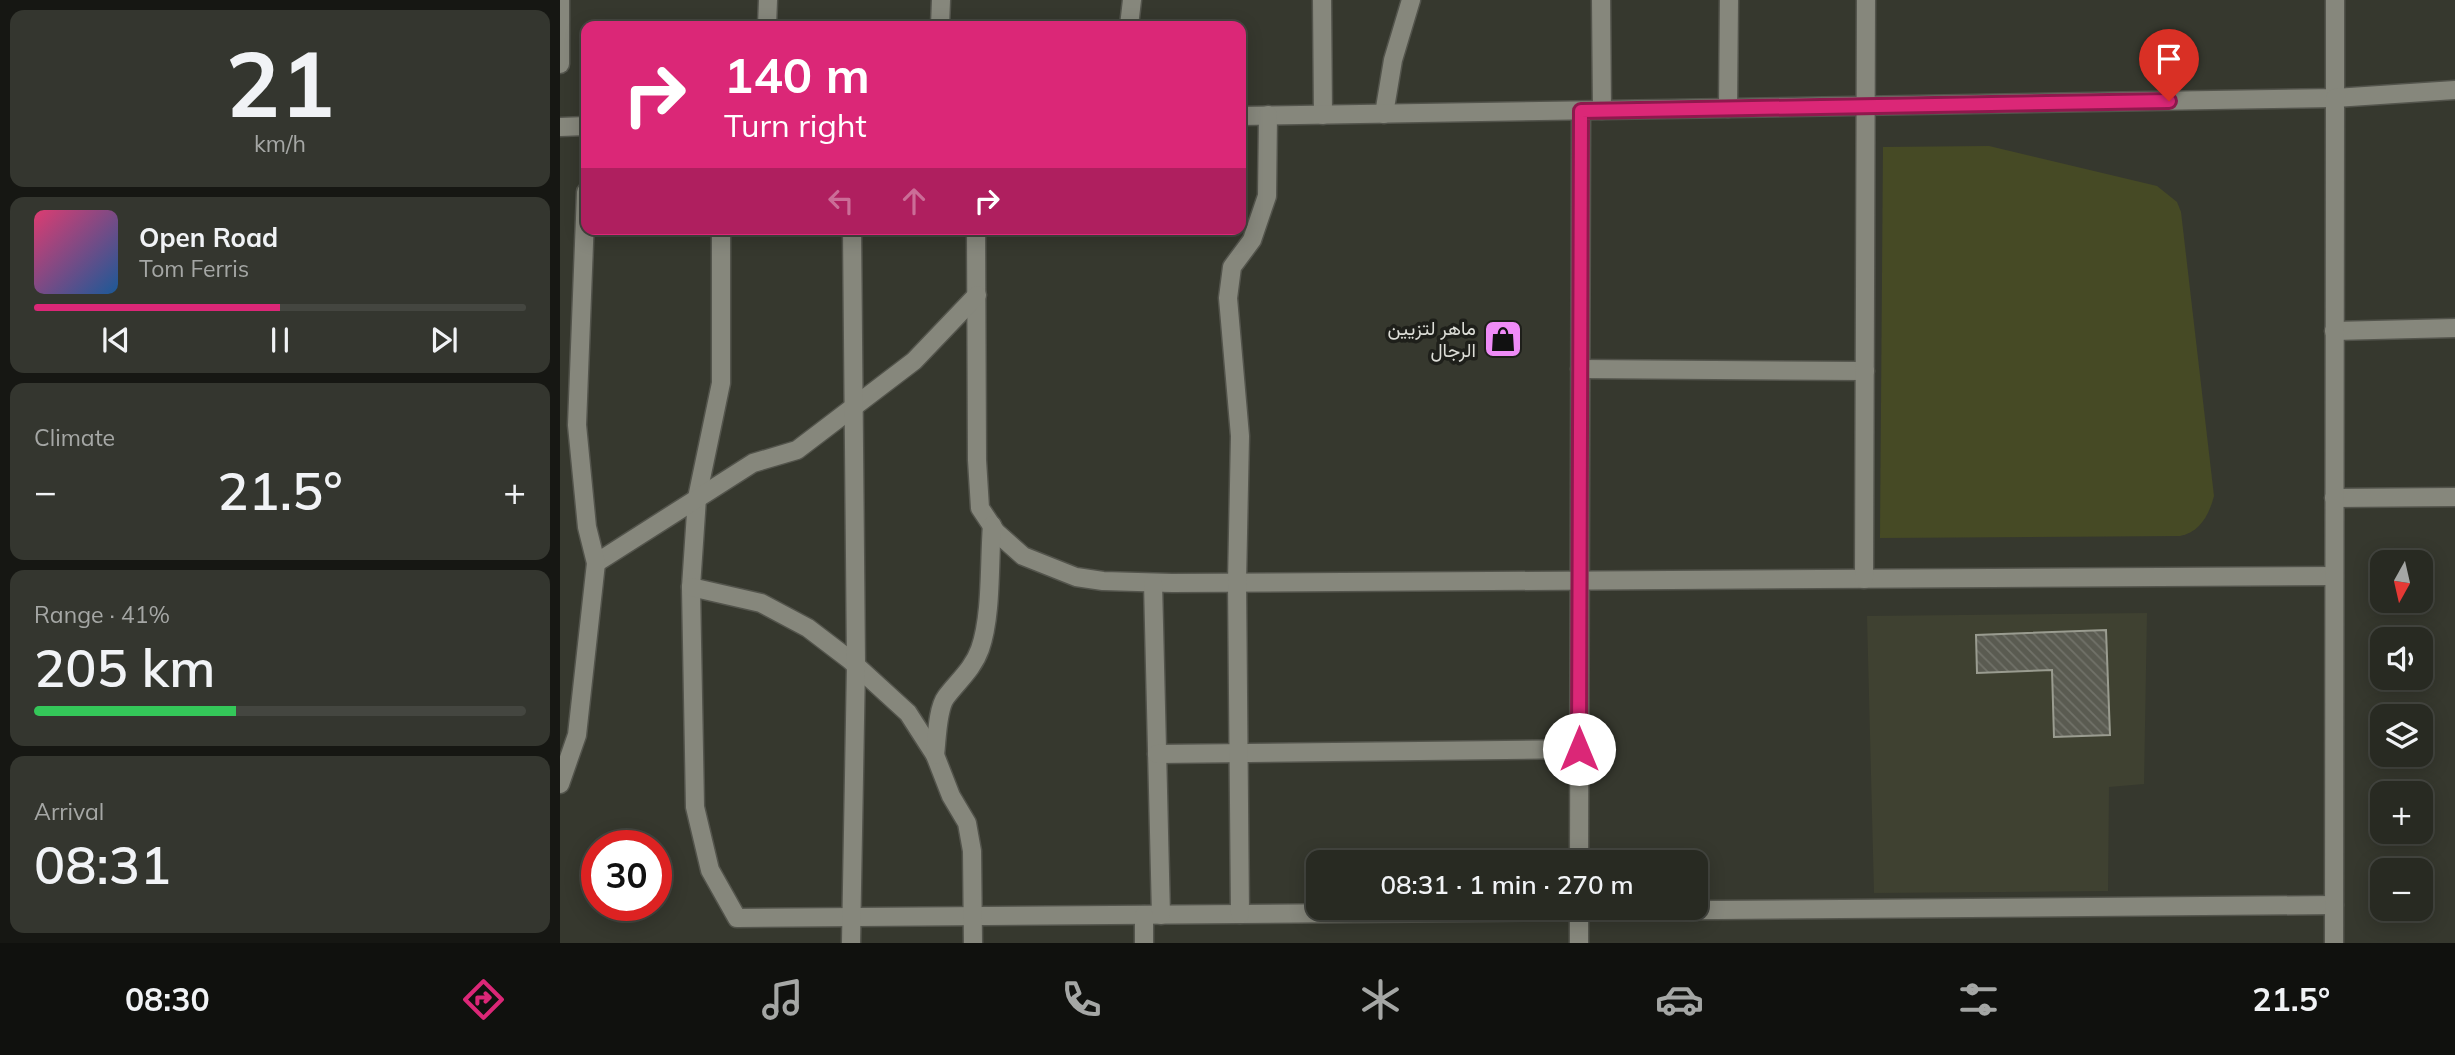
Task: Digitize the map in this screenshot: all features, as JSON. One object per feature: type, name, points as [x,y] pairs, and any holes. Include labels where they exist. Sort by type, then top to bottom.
[{"type":"street","points":[[560,0],[560,64]]},
{"type":"street","points":[[767,21],[768,0]]},
{"type":"street","points":[[940,21],[941,0]]},
{"type":"street","points":[[1130,21],[1132,0]]},
{"type":"street","points":[[1322,0],[1323,115]]},
{"type":"street","points":[[1384,114],[1393,60],[1411,0]]},
{"type":"street","points":[[1601,0],[1602,110]]},
{"type":"street","points":[[1728,108],[1729,0]]},
{"type":"street","points":[[1864,579],[1866,0]]},
{"type":"street","points":[[2334,943],[2335,0]]},
{"type":"street","points":[[1246,116],[2335,98],[2455,90]]},
{"type":"street","points":[[1579,850],[1581,111]]},
{"type":"street","points":[[1240,914],[1237,582],[1240,436],[1228,298],[1232,267],[1252,240],[1267,196],[1268,115]]},
{"type":"street","points":[[560,127],[581,126]]},
{"type":"street","points":[[560,784],[577,735],[596,563],[587,527],[577,425],[584,235]]},
{"type":"street","points":[[722,235],[721,383],[697,498],[691,587],[695,807],[710,870],[737,918],[1306,913]]},
{"type":"street","points":[[851,943],[856,666],[852,235]]},
{"type":"street","points":[[976,235],[980,508],[992,526],[1023,556],[1076,576],[1103,581],[1153,583],[2334,576]]},
{"type":"street","points":[[596,563],[753,463],[797,450],[914,361],[977,295]]},
{"type":"street","points":[[2334,331],[2455,328]]},
{"type":"street","points":[[1580,369],[1865,371]]},
{"type":"street","points":[[2334,498],[2455,497]]},
{"type":"street","points":[[936,755],[944,699],[964,679],[979,650],[985,625],[992,526]]},
{"type":"street","points":[[1143,943],[1153,915],[1157,754],[1153,583]]},
{"type":"street","points":[[691,587],[761,603],[808,628],[856,666],[908,713],[936,755],[951,796],[967,823],[972,851],[973,943]]},
{"type":"street","points":[[1157,754],[1579,749]]},
{"type":"street","points":[[1708,909],[2334,905]]},
{"type":"street","points":[[1579,920],[1579,943]]},
{"type":"shaded area","points":[[2147,613],[2144,784],[2109,787],[2108,891],[1874,893],[1867,616]]},
{"type":"green space","points":[[1989,146],[2157,186],[2177,202],[2181,212],[2214,496],[2203,522],[2193,531],[2180,536],[1880,538],[1883,147]]},
{"type":"building","points":[[2106,630],[2110,735],[2054,737],[2052,670],[1977,673],[1976,635]]},
{"type":"place","name":"ماهر لتزيين الرجال","points":[[1503,339]]},
{"type":"route","points":[[1579,749],[1581,111],[2169,101]]}]
